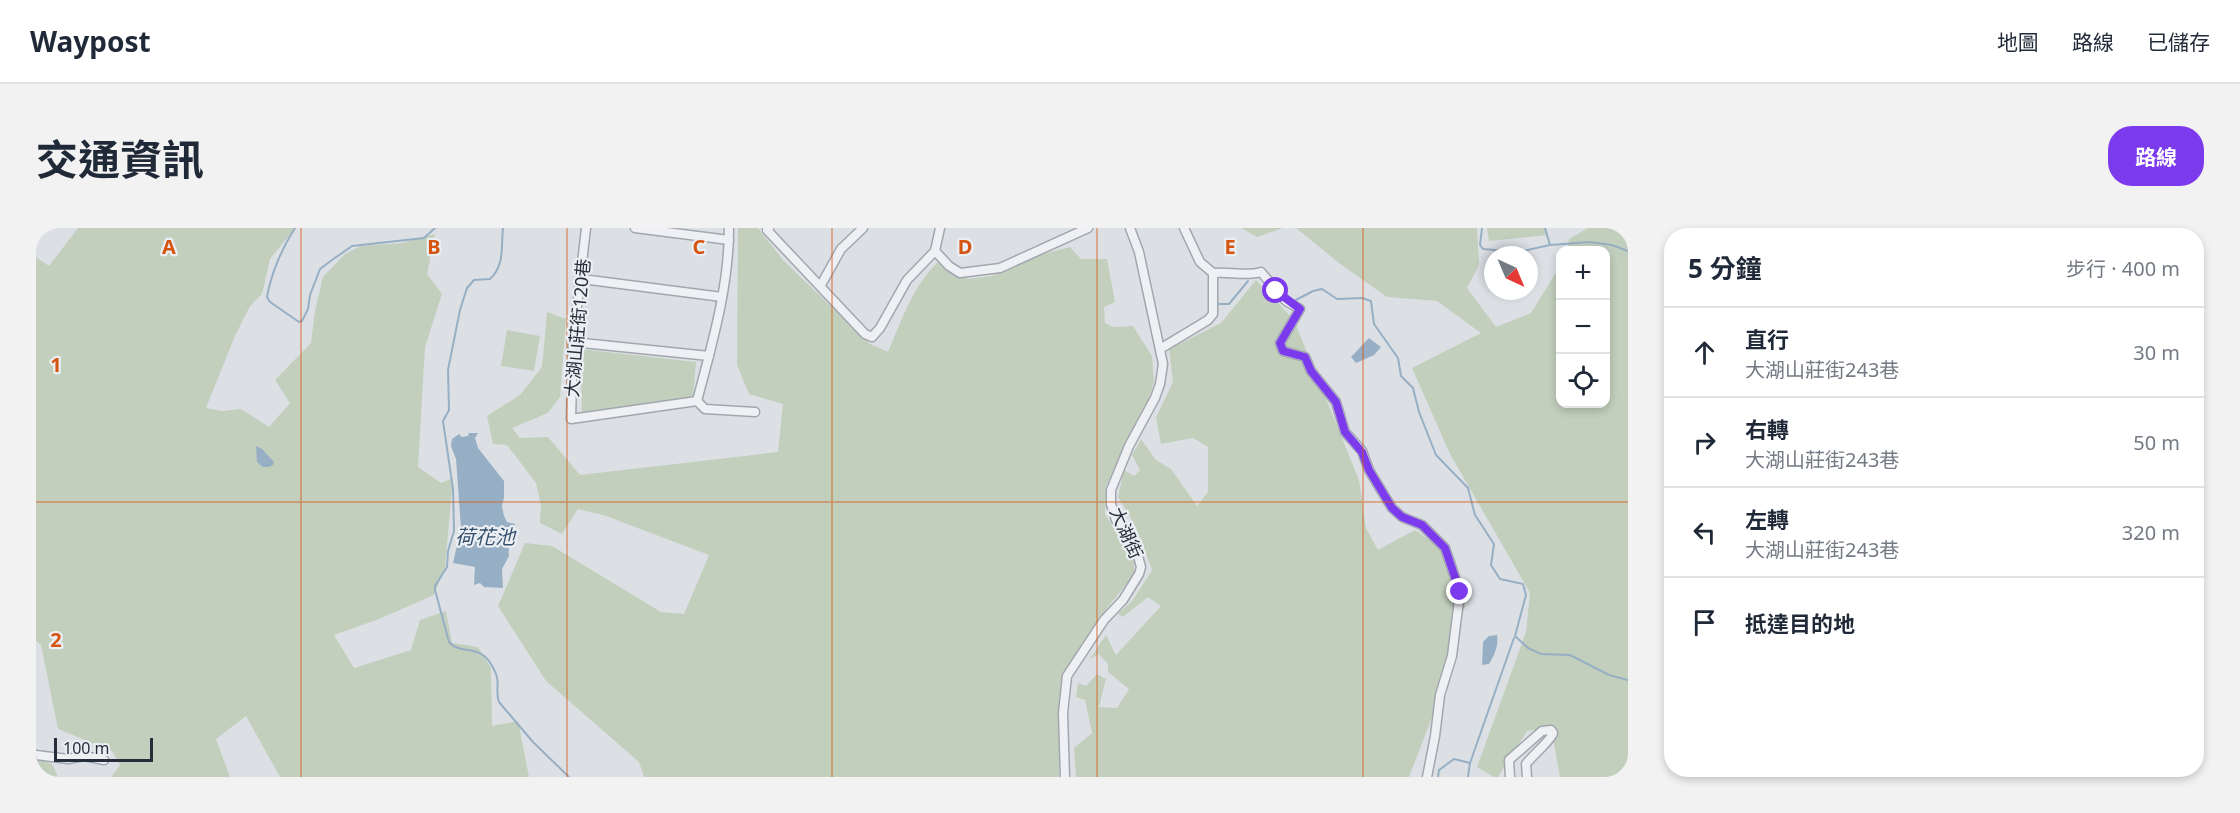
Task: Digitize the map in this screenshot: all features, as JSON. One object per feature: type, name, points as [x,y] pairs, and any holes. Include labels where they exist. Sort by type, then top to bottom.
[{"type":"street","name":"大湖山莊街120巷","points":[[586,228],[582,279],[573,342],[571,419],[697,401],[705,409],[755,411]]},
{"type":"street","points":[[635,228],[665,230],[729,240]]},
{"type":"street","points":[[697,401],[716,330],[729,228]]},
{"type":"street","points":[[821,285],[841,249],[863,228]]},
{"type":"street","points":[[768,229],[866,334],[872,337],[880,328],[907,280],[935,251],[940,228]]},
{"type":"street","points":[[935,251],[949,266],[960,273],[1000,268],[1088,228]]},
{"type":"street","points":[[1130,228],[1139,252],[1160,349],[1208,320],[1213,314],[1213,273]]},
{"type":"street","points":[[1184,228],[1200,262],[1213,273],[1249,275],[1261,272],[1281,296],[1300,309],[1280,343],[1283,351],[1305,357],[1311,371],[1336,402],[1345,432],[1362,452],[1373,478],[1392,508],[1402,517],[1422,525],[1445,548],[1460,599],[1452,656],[1440,695],[1427,777]]},
{"type":"street","points":[[582,279],[722,297]]},
{"type":"street","points":[[573,342],[709,356]]},
{"type":"street","name":"大湖街","points":[[1065,777],[1063,713],[1067,676],[1104,620],[1123,600],[1141,567],[1130,539],[1116,520],[1110,490],[1160,384],[1163,364],[1160,349]]},
{"type":"street","points":[[1510,777],[1509,760],[1542,731],[1551,730],[1553,733],[1551,740],[1540,746],[1526,764],[1527,777]]},
{"type":"street","points":[[36,754],[68,759],[84,756],[104,760]]},
{"type":"green space","points":[[78,228],[295,228],[270,259],[262,294],[250,306],[235,336],[206,408],[222,411],[241,409],[269,427],[290,403],[275,380],[311,343],[323,277],[345,254],[361,246],[402,243],[435,234],[427,274],[442,294],[425,347],[418,467],[441,483],[453,478],[445,568],[434,595],[379,619],[334,635],[354,668],[411,650],[420,620],[446,611],[452,643],[478,647],[491,668],[492,726],[518,721],[529,777],[280,777],[246,716],[216,739],[230,777],[111,777],[120,765],[112,751],[58,729],[41,645],[36,641],[36,257],[49,266]]},
{"type":"green space","points":[[738,228],[758,228],[783,260],[870,344],[888,352],[914,293],[938,262],[968,279],[992,276],[1043,254],[1070,247],[1081,259],[1107,259],[1115,302],[1104,307],[1105,323],[1113,327],[1133,326],[1152,356],[1154,381],[1146,408],[1106,486],[1105,514],[1134,559],[1134,575],[1107,608],[1075,655],[1059,698],[1059,777],[644,777],[639,762],[546,681],[498,606],[525,543],[552,546],[661,612],[684,614],[709,555],[606,516],[578,509],[562,534],[540,523],[541,505],[536,483],[507,445],[493,444],[487,416],[520,395],[542,367],[547,312],[566,319],[560,397],[548,413],[512,428],[520,438],[548,437],[580,475],[778,452],[783,404],[749,394],[737,365]]},
{"type":"green space","points":[[1241,228],[1283,228],[1257,237]]},
{"type":"green space","points":[[1296,228],[1477,228],[1479,265],[1467,288],[1496,327],[1531,313],[1556,272],[1556,408],[1610,408],[1610,246],[1568,246],[1569,239],[1588,228],[1628,228],[1628,777],[1560,777],[1551,727],[1527,731],[1498,777],[1477,767],[1526,632],[1530,593],[1450,454],[1412,368],[1481,333],[1437,301],[1387,297],[1339,263]]},
{"type":"green space","points":[[1487,228],[1545,228],[1547,235],[1489,241]]},
{"type":"green space","points":[[1256,280],[1294,320],[1359,480],[1366,528],[1378,550],[1415,530],[1455,558],[1465,606],[1431,720],[1409,777],[1076,777],[1074,748],[1092,733],[1085,700],[1076,697],[1078,683],[1086,686],[1097,674],[1106,679],[1099,707],[1117,708],[1129,689],[1108,672],[1108,664],[1099,654],[1090,659],[1106,635],[1116,655],[1161,606],[1148,597],[1123,617],[1118,614],[1133,600],[1152,570],[1135,525],[1118,497],[1124,470],[1134,476],[1140,470],[1132,455],[1141,439],[1156,460],[1171,469],[1197,506],[1208,492],[1208,447],[1193,438],[1161,444],[1156,417],[1173,382],[1169,349],[1221,323]]},
{"type":"green space","points":[[507,330],[540,336],[534,371],[501,366]]},
{"type":"green space","points":[[580,349],[696,362],[693,398],[582,412]]},
{"type":"green space","points":[[36,758],[52,764],[58,777],[36,777]]},
{"type":"water","points":[[1369,338],[1381,347],[1374,355],[1356,363],[1351,357]]},
{"type":"water","name":"荷花池","points":[[469,433],[478,433],[475,438],[478,448],[504,481],[502,506],[504,516],[507,522],[515,524],[509,556],[502,569],[503,588],[484,587],[480,583],[474,585],[475,567],[453,563],[461,528],[456,459],[451,446],[452,439],[459,434],[462,437],[468,436]]},
{"type":"water","points":[[256,446],[274,462],[273,465],[263,467],[257,462]]},
{"type":"water","points":[[1497,635],[1497,646],[1493,658],[1489,664],[1482,665],[1483,642],[1489,636]]},
{"type":"waterway","points":[[295,228],[278,261],[267,297],[270,302],[299,322],[302,321],[308,309],[310,295],[320,269],[352,246],[424,238],[435,228]]},
{"type":"waterway","points":[[503,228],[500,261],[495,274],[490,279],[474,280],[467,288],[460,310],[448,370],[449,410],[443,421],[453,489],[454,531],[448,551],[447,567],[435,586],[435,590],[449,642],[455,647],[485,656],[496,674],[499,702],[533,742],[569,777]]},
{"type":"waterway","points":[[1482,228],[1480,245],[1483,249],[1518,252],[1550,245],[1589,242],[1612,245],[1628,251]]},
{"type":"waterway","points":[[1545,228],[1550,245]]},
{"type":"waterway","points":[[1217,304],[1229,304],[1248,281]]},
{"type":"waterway","points":[[1294,301],[1322,289],[1337,299],[1362,298],[1371,301],[1374,324],[1398,358],[1401,376],[1413,388],[1419,412],[1436,455],[1468,488],[1475,515],[1494,544],[1491,565],[1500,579],[1523,584],[1526,595],[1515,636],[1528,648],[1541,654],[1570,655],[1609,675],[1628,680]]},
{"type":"waterway","points":[[1468,777],[1470,763],[1514,638]]},
{"type":"waterway","points":[[1438,777],[1439,770],[1454,759],[1470,763]]},
{"type":"route","points":[[1276,291],[1286,301],[1300,309],[1280,343],[1283,351],[1305,357],[1311,371],[1336,402],[1345,432],[1362,452],[1369,470],[1392,508],[1402,517],[1422,525],[1445,548],[1460,592]]}]
